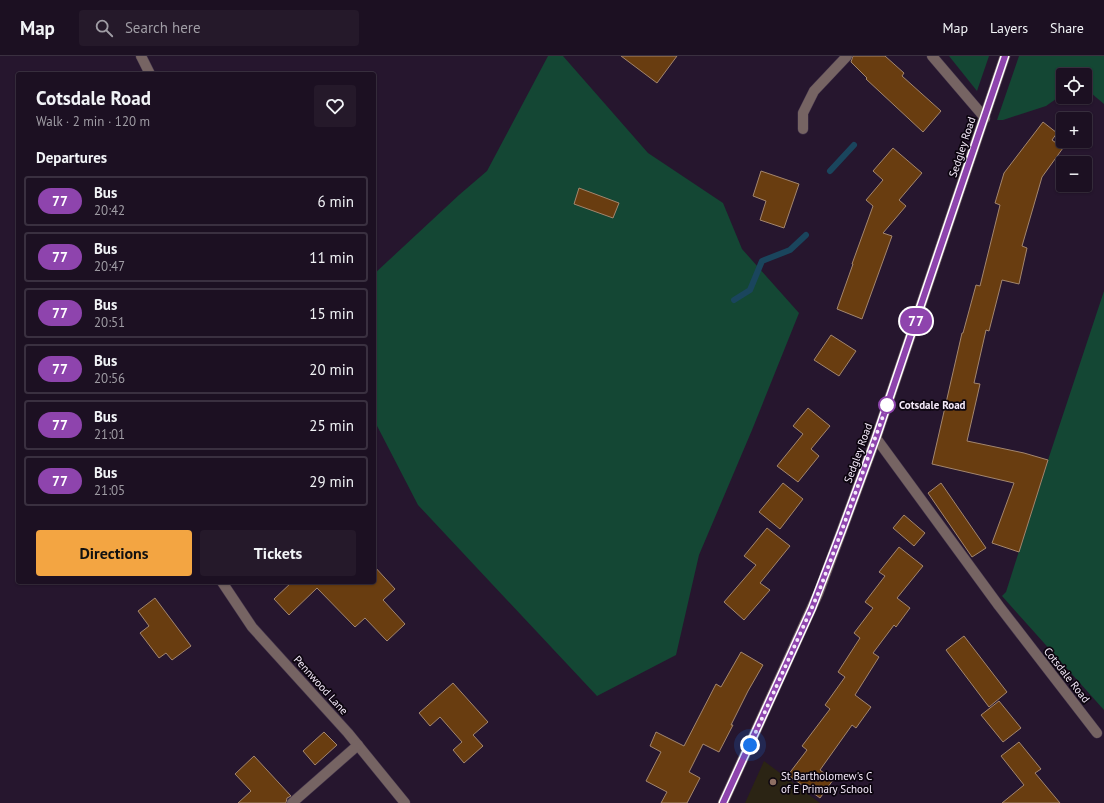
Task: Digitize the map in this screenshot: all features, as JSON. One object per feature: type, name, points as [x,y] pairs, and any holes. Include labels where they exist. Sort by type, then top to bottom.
[{"type":"street","points":[[141,56],[149,72]]},
{"type":"street","points":[[803,129],[803,113],[814,91],[847,56]]},
{"type":"street","points":[[932,56],[985,118]]},
{"type":"street","name":"Sedgley Road","points":[[723,803],[818,594],[876,438],[1005,56]]},
{"type":"street","name":"Cotsdale Road","points":[[876,438],[999,606],[1098,733]]},
{"type":"street","name":"Pennwood Lane","points":[[223,584],[252,627],[358,745],[405,803]]},
{"type":"street","points":[[292,803],[358,745]]},
{"type":"shaded area","name":"St Bartholomew's C of E Primary School","points":[[764,761],[820,803],[745,803]]},
{"type":"green space","points":[[548,56],[563,56],[648,153],[723,203],[742,249],[799,313],[752,430],[699,555],[676,655],[597,696],[418,505],[376,424],[376,272],[487,171]]},
{"type":"green space","points":[[949,56],[989,56],[977,91]]},
{"type":"green space","points":[[1019,56],[1104,56],[1104,104],[1092,94],[1092,68],[1056,68],[1056,99],[1046,106],[1003,120],[997,120]]},
{"type":"green space","points":[[1104,291],[1104,710],[1002,596],[1006,592]]},
{"type":"building","points":[[621,56],[677,56],[657,83]]},
{"type":"building","points":[[853,56],[885,56],[904,73],[902,76],[941,111],[923,132],[866,79],[867,78],[851,62]]},
{"type":"building","points":[[1043,122],[1056,132],[1052,140],[1056,143],[1056,148],[1063,148],[1042,177],[1022,246],[1027,248],[1019,284],[1002,280],[989,331],[986,330],[974,383],[980,384],[967,441],[1024,453],[1048,460],[1019,552],[992,543],[1014,483],[932,464],[962,333],[976,285],[980,286],[1000,205],[995,203],[1004,173]]},
{"type":"building","points":[[893,148],[922,173],[899,200],[906,206],[883,233],[892,236],[862,319],[837,309],[873,206],[866,200],[883,180],[873,171]]},
{"type":"building","points":[[761,171],[799,184],[784,228],[760,220],[766,201],[753,196]]},
{"type":"building","points":[[579,188],[619,203],[613,218],[574,204]]},
{"type":"building","points":[[831,335],[856,351],[839,376],[814,360]]},
{"type":"building","points":[[808,408],[830,426],[811,449],[819,456],[798,482],[777,466],[803,434],[793,426]]},
{"type":"building","points":[[783,483],[803,499],[780,529],[759,512]]},
{"type":"building","points":[[941,483],[986,548],[972,557],[928,493]]},
{"type":"building","points":[[904,515],[925,533],[914,546],[893,528]]},
{"type":"building","points":[[767,528],[790,546],[760,583],[770,590],[744,620],[724,602],[756,565],[744,556]]},
{"type":"building","points":[[899,547],[923,566],[897,598],[910,608],[896,627],[894,625],[873,653],[879,657],[855,695],[871,707],[856,728],[852,725],[820,770],[833,780],[820,798],[788,775],[807,750],[802,746],[830,709],[825,705],[845,677],[838,672],[860,638],[854,633],[873,608],[865,602],[885,576],[879,572]]},
{"type":"building","points":[[376,568],[395,589],[383,600],[405,624],[387,641],[365,618],[355,627],[317,588],[289,615],[274,599],[290,584],[376,584]]},
{"type":"building","points":[[155,598],[191,646],[172,660],[166,653],[159,658],[140,633],[149,626],[138,611]]},
{"type":"building","points":[[964,636],[1007,692],[989,707],[946,650]]},
{"type":"building","points":[[741,652],[763,665],[748,691],[719,752],[703,744],[689,772],[700,778],[687,803],[661,803],[667,792],[646,781],[661,752],[650,746],[656,732],[684,746],[716,684],[721,687]]},
{"type":"building","points":[[453,683],[488,722],[473,735],[483,746],[464,763],[453,750],[462,742],[440,717],[430,726],[419,713]]},
{"type":"building","points":[[999,701],[1021,728],[1003,742],[981,715]]},
{"type":"building","points":[[324,732],[337,745],[315,765],[303,751]]},
{"type":"building","points":[[1019,742],[1041,769],[1035,773],[1060,803],[1002,803],[1024,785],[1001,756]]},
{"type":"building","points":[[254,756],[291,796],[287,798],[286,803],[238,803],[251,791],[235,774]]},
{"type":"waterway","points":[[830,171],[854,145]]},
{"type":"waterway","points":[[734,300],[750,290],[762,261],[790,250],[806,235]]},
{"type":"bus line","name":"77","points":[[723,803],[794,650],[818,594],[876,438],[1005,56]]},
{"type":"place","name":"Cotsdale Road","points":[[887,405]]},
{"type":"place","name":"St Bartholomew's C of E Primary School","points":[[773,782]]},
{"type":"route","points":[[750,745],[818,594],[887,405]]}]
